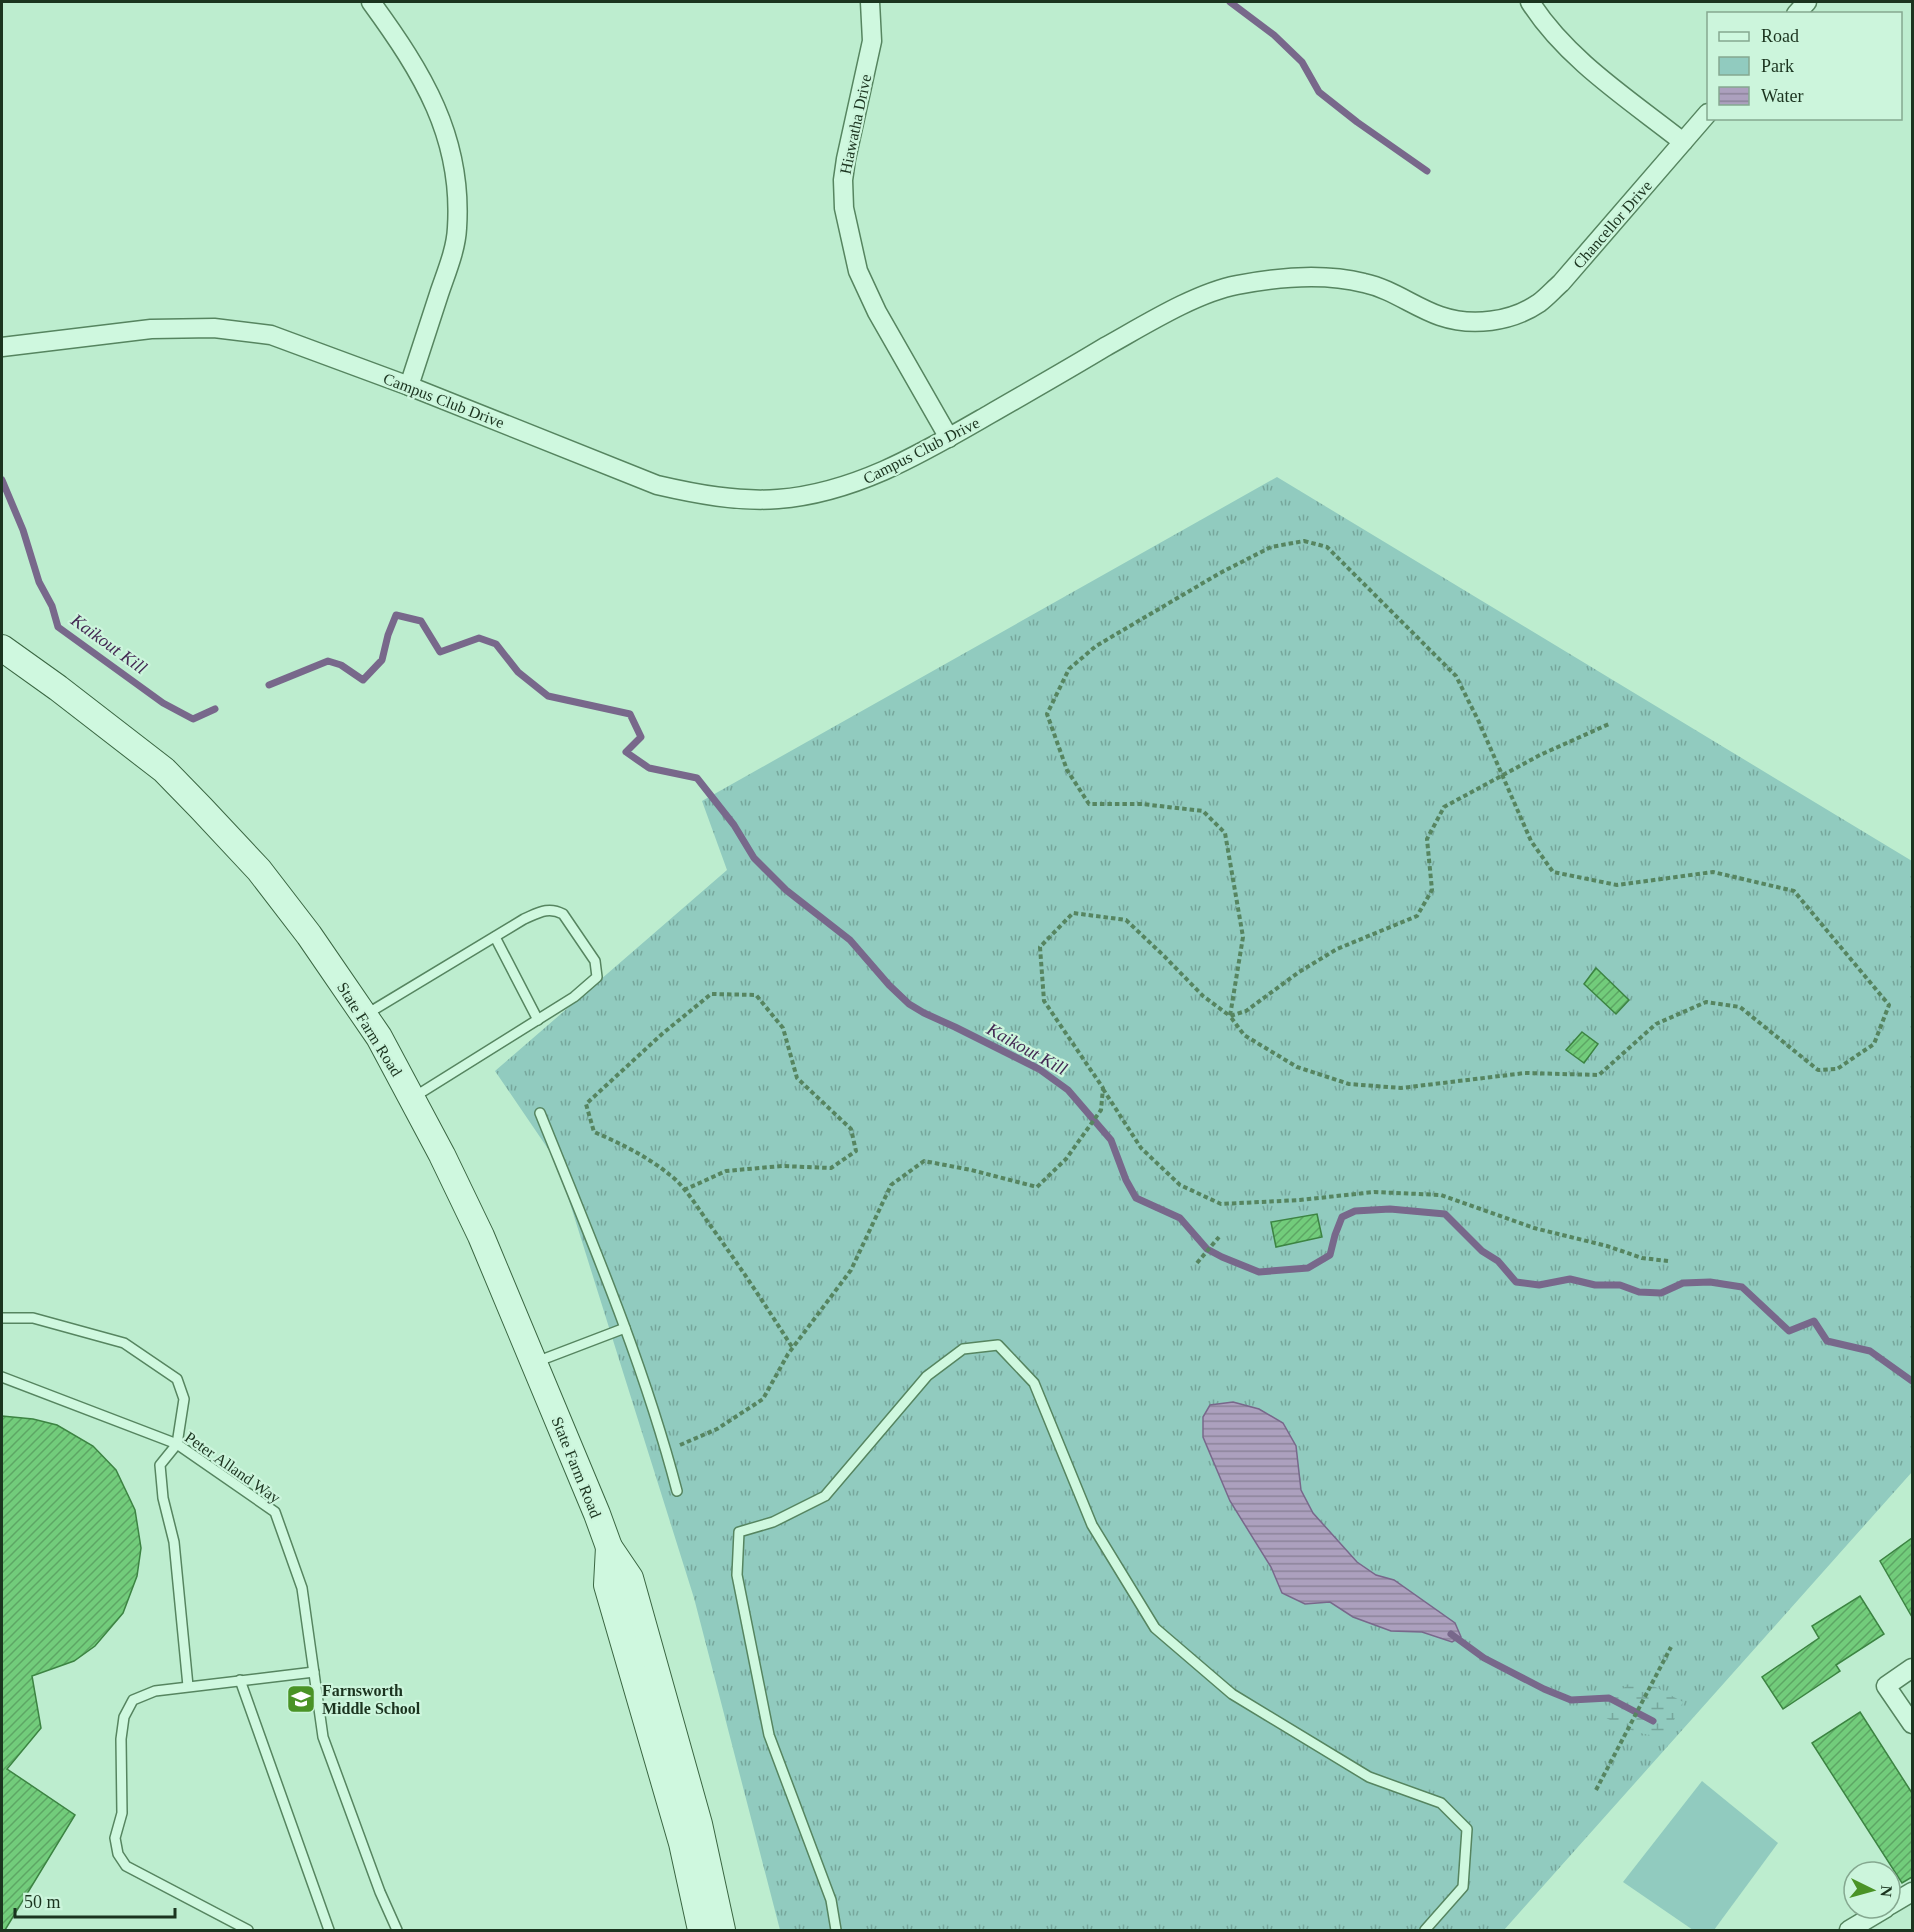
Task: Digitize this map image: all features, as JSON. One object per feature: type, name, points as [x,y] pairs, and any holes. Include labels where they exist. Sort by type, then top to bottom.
[{"type":"main road","name":"State Farm Road","points":[[2,648],[164,770],[259,870],[309,935],[379,1037],[442,1155],[481,1236],[609,1547],[630,1578],[699,1824],[722,1930]]},
{"type":"main road","name":"State Farm Road","points":[[609,1547],[607,1585],[682,1843],[701,1930]]},
{"type":"street","points":[[371,2],[397,38],[428,90],[446,132],[456,170],[457,229],[448,267],[409,386]]},
{"type":"street","name":"Hiawatha Drive","points":[[870,2],[872,42],[846,159],[843,180],[844,208],[862,281],[877,312],[949,438]]},
{"type":"street","points":[[1530,2],[1582,61],[1683,142]]},
{"type":"street","name":"Chancellor Drive","points":[[1539,303],[1561,283],[1707,114]]},
{"type":"street","name":"Campus Club Drive","points":[[2,347],[152,329],[214,328],[271,335],[409,386],[657,485],[688,492],[743,499],[779,499],[842,488],[873,476],[949,438],[1128,334],[1197,298],[1236,285],[1295,278],[1333,277],[1385,289],[1441,316],[1468,321],[1492,322],[1539,303]]},
{"type":"street","points":[[1912,1668],[1886,1686],[1912,1724]]},
{"type":"street","points":[[1848,1930],[1865,1920]]},
{"type":"lane","points":[[364,1015],[542,910],[555,910],[563,914],[595,961],[597,977],[574,997],[412,1099]]},
{"type":"lane","points":[[495,937],[538,1020]]},
{"type":"lane","points":[[540,1113],[625,1328],[666,1450],[677,1491]]},
{"type":"lane","points":[[2,1318],[33,1317],[124,1343],[177,1379],[184,1399],[177,1444],[160,1465],[163,1498],[174,1542],[188,1686]]},
{"type":"lane","points":[[534,1363],[625,1328]]},
{"type":"lane","points":[[836,1930],[831,1900],[769,1735],[737,1575],[739,1532],[772,1522],[825,1496],[927,1376],[963,1349],[998,1345],[1034,1383],[1092,1525],[1155,1628],[1232,1695],[1369,1777],[1441,1803],[1467,1829],[1463,1887],[1425,1930]]},
{"type":"lane","name":"Peter Alland Way","points":[[2,1377],[177,1444],[275,1512],[302,1588],[323,1737],[380,1892],[397,1930]]},
{"type":"lane","points":[[248,1930],[126,1866],[118,1854],[115,1839],[122,1813],[121,1739],[124,1717],[133,1701],[155,1691],[314,1672]]},
{"type":"lane","points":[[240,1680],[329,1930]]},
{"type":"path","points":[[1230,1016],[1243,937],[1225,833],[1203,811],[1142,804],[1089,804],[1067,770],[1047,714],[1069,669],[1096,646],[1220,573],[1271,548],[1304,541],[1328,547],[1456,676],[1531,841],[1553,872],[1617,885],[1713,872],[1794,891],[1889,1005],[1874,1044],[1837,1069],[1818,1070],[1740,1007],[1706,1002],[1656,1024],[1599,1075],[1525,1073],[1401,1088],[1349,1084],[1297,1067],[1244,1035],[1230,1016],[1203,996],[1126,920],[1073,913],[1040,947],[1044,1001],[1141,1148],[1180,1185],[1221,1203],[1300,1200],[1374,1192],[1441,1195],[1534,1228],[1607,1246],[1642,1258],[1668,1261]]},
{"type":"path","points":[[1230,1016],[1246,1011],[1299,972],[1337,949],[1417,916],[1432,890],[1428,839],[1444,807],[1540,755],[1609,724]]},
{"type":"path","points":[[684,1190],[726,1171],[782,1166],[831,1168],[856,1151],[851,1130],[797,1078],[783,1028],[756,995],[711,994],[662,1034],[586,1104],[594,1132],[622,1144],[672,1176],[684,1190],[756,1290],[792,1347]]},
{"type":"path","points":[[666,1450],[717,1429],[763,1399],[792,1347],[851,1270],[891,1185],[924,1161],[1037,1187],[1066,1159],[1101,1110],[1103,1088]]},
{"type":"path","points":[[1197,1263],[1219,1237]]},
{"type":"path","points":[[1596,1790],[1671,1647]]},
{"type":"green space","points":[[1277,477],[1912,861],[1912,1472],[1504,1930],[780,1930],[694,1598],[557,1162],[495,1071],[727,870],[702,801]]},
{"type":"green space","points":[[1639,1678],[1683,1702],[1665,1738],[1635,1732],[1606,1718],[1616,1693]]},
{"type":"green space","points":[[1702,1781],[1778,1843],[1714,1930],[1693,1930],[1623,1882]]},
{"type":"water","points":[[1233,1402],[1259,1409],[1283,1423],[1296,1446],[1301,1490],[1313,1513],[1357,1562],[1376,1575],[1394,1580],[1455,1623],[1461,1637],[1452,1642],[1422,1632],[1391,1631],[1353,1617],[1330,1602],[1305,1604],[1282,1593],[1271,1567],[1230,1501],[1203,1437],[1203,1417],[1210,1405]]},
{"type":"building","points":[[1596,968],[1629,1000],[1616,1014],[1584,984]]},
{"type":"building","points":[[1582,1032],[1598,1044],[1584,1063],[1566,1050]]},
{"type":"building","points":[[1317,1214],[1322,1237],[1276,1247],[1271,1222]]},
{"type":"building","points":[[2,1416],[33,1419],[57,1425],[93,1446],[116,1470],[135,1510],[141,1548],[137,1576],[123,1613],[95,1646],[74,1661],[32,1676],[41,1728],[7,1769],[75,1815],[5,1930],[2,1930]]},
{"type":"building","points":[[1912,1538],[1912,1617],[1880,1561]]},
{"type":"building","points":[[1860,1596],[1884,1634],[1836,1665],[1840,1671],[1783,1709],[1762,1677],[1819,1638],[1812,1626]]},
{"type":"building","points":[[1860,1712],[1912,1793],[1912,1877],[1902,1883],[1902,1860],[1887,1860],[1812,1743]]},
{"type":"waterway","points":[[1230,2],[1274,35],[1302,62],[1319,92],[1427,171]]},
{"type":"waterway","name":"Kaikout Kill","points":[[2,480],[23,530],[39,582],[52,606],[58,627],[163,703],[193,719],[215,709]]},
{"type":"waterway","name":"Kaikout Kill","points":[[269,685],[328,661],[341,665],[363,680],[382,660],[396,615],[421,621],[440,652],[479,638],[496,644],[518,672],[548,696],[630,714],[641,737],[626,752],[649,768],[697,778],[734,825],[754,858],[786,890],[850,940],[889,985],[909,1004],[1039,1069],[1068,1090],[1111,1140],[1126,1180],[1136,1198],[1180,1218],[1207,1249],[1222,1257],[1259,1272],[1308,1268],[1330,1255],[1342,1217],[1355,1211],[1390,1209],[1445,1214],[1482,1251],[1498,1261],[1516,1282],[1539,1285],[1570,1279],[1595,1285],[1620,1285],[1639,1292],[1661,1293],[1683,1283],[1710,1282],[1742,1287],[1789,1331],[1814,1321],[1827,1341],[1870,1351],[1912,1381]]},
{"type":"waterway","points":[[1451,1634],[1484,1658],[1544,1689],[1571,1700],[1609,1698],[1653,1721]]},
{"type":"place","name":"Farnsworth Middle School","points":[[301,1699]]}]
